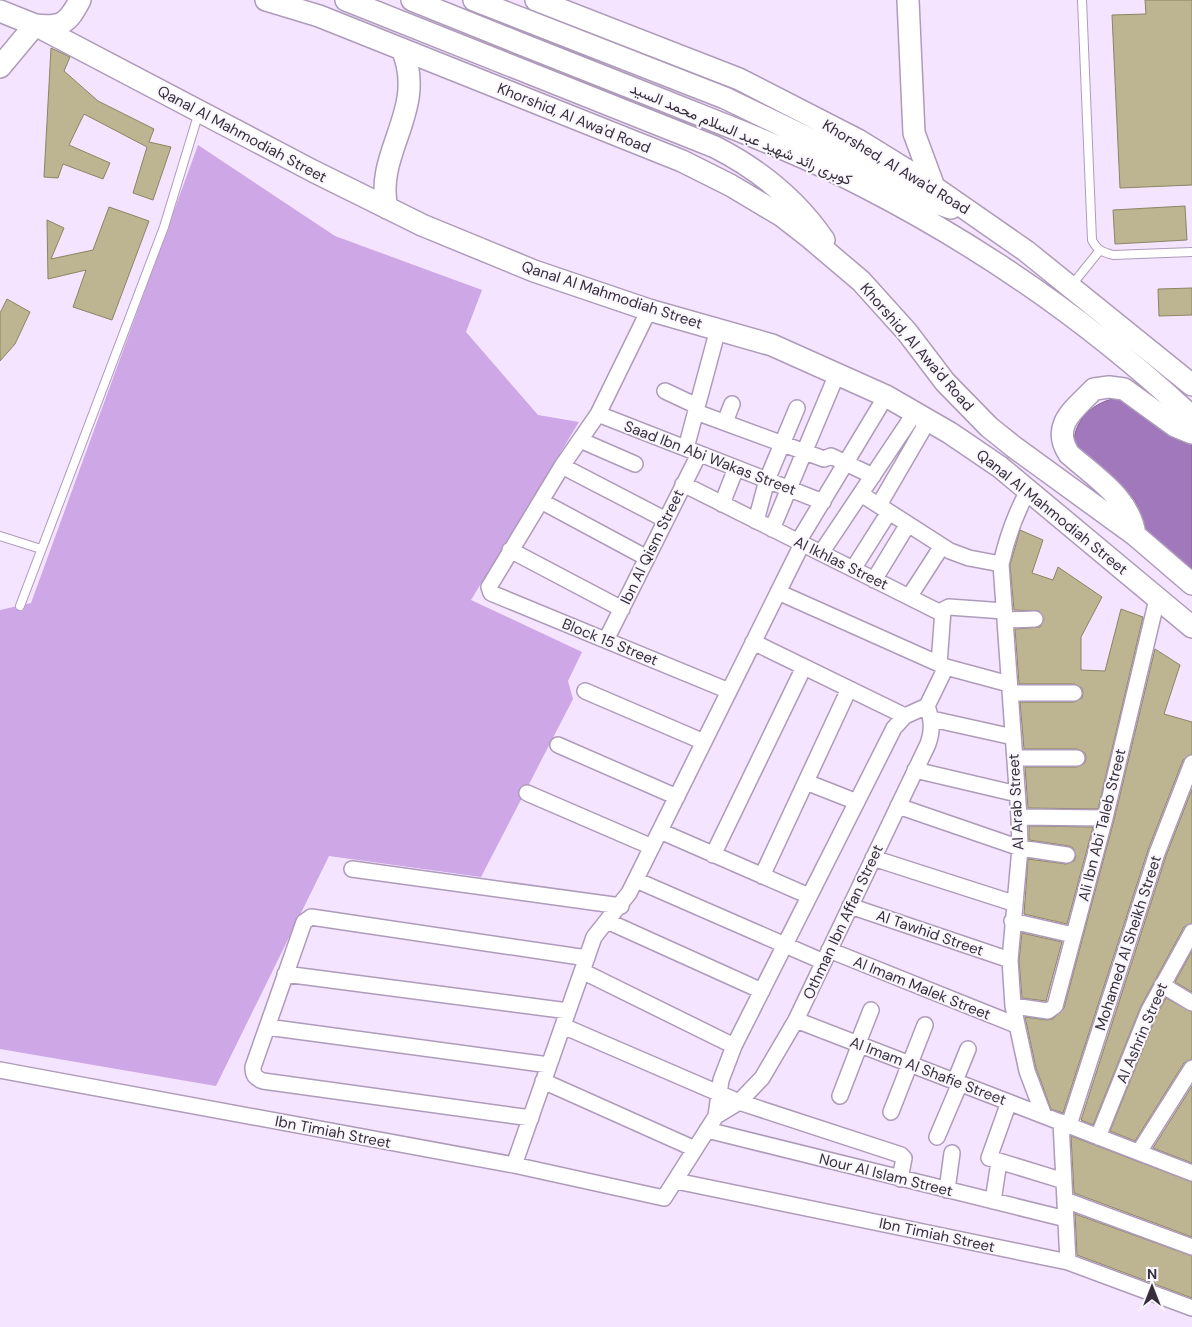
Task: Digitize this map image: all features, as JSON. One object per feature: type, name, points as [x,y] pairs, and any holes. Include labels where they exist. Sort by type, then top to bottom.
[{"type":"main road","points":[[0,67],[35,25],[54,27],[66,22],[80,0]]},
{"type":"main road","points":[[266,0],[319,16]]},
{"type":"main road","points":[[303,0],[319,16]]},
{"type":"main road","name":"كوبرى رائد شهيد عبد السلام محمد السيد","points":[[346,0],[736,158],[763,175],[789,198],[815,226],[835,258]]},
{"type":"main road","name":"كوبرى رائد شهيد عبد السلام محمد السيد","points":[[412,0],[765,141],[862,185],[909,210],[993,260],[1066,310],[1136,366],[1192,417]]},
{"type":"main road","points":[[474,0],[690,83],[776,122],[922,198],[970,213]]},
{"type":"main road","name":"Khorshed, Al Awa'd Road","points":[[536,0],[739,79],[858,140],[934,187],[1026,251],[1192,385]]},
{"type":"main road","points":[[908,0],[914,133],[934,187]]},
{"type":"main road","name":"Qanal Al Mahmodiah Street","points":[[0,11],[35,25],[422,225],[534,271],[648,310],[772,345],[886,396],[922,415],[971,446],[1029,490],[1192,628]]},
{"type":"main road","name":"Khorshid, Al Awa'd Road","points":[[319,16],[706,172],[782,216],[835,258],[884,306],[945,382],[989,427],[1135,534],[1192,584]]},
{"type":"main road","points":[[387,208],[384,186],[385,176],[400,135],[409,84],[408,68],[402,49]]},
{"type":"main road","points":[[1135,534],[1130,515],[1120,500],[1069,454],[1064,445],[1063,426],[1067,417],[1094,389],[1117,387],[1124,389],[1175,426],[1192,433]]},
{"type":"street","points":[[622,608],[510,550],[562,466],[598,414],[648,310]]},
{"type":"street","name":"Ibn Al Qism Street","points":[[606,640],[683,484],[692,451],[696,409],[718,329]]},
{"type":"street","points":[[772,529],[837,374]]},
{"type":"street","points":[[665,391],[696,409],[725,422],[824,459],[832,456],[873,476]]},
{"type":"street","points":[[514,1166],[594,937],[621,906],[636,880],[778,592],[800,543],[886,396]]},
{"type":"street","points":[[725,422],[732,404]]},
{"type":"street","points":[[756,521],[766,480],[797,408]]},
{"type":"street","name":"Saad Ibn Abi Wakas Street","points":[[598,414],[788,488],[820,506],[840,525]]},
{"type":"street","points":[[821,553],[873,476],[922,415]]},
{"type":"street","points":[[853,569],[884,509],[922,415]]},
{"type":"street","points":[[580,440],[635,464]]},
{"type":"street","points":[[562,466],[666,520]]},
{"type":"street","points":[[722,504],[736,468]]},
{"type":"street","name":"Al Ikhlas Street","points":[[683,484],[937,611],[943,610],[948,606],[1035,620]]},
{"type":"street","name":"Al Arab Street","points":[[1029,490],[1016,513],[1006,538],[1001,564],[1020,848],[1010,960],[1016,1025],[1027,1071],[1044,1116]]},
{"type":"street","points":[[861,494],[942,546],[960,555],[1001,564]]},
{"type":"street","points":[[540,501],[647,558]]},
{"type":"street","points":[[874,580],[908,524]]},
{"type":"street","points":[[909,597],[942,546]]},
{"type":"street","name":"Block 15 Street","points":[[510,550],[490,584],[491,593],[729,691]]},
{"type":"street","points":[[778,592],[943,666],[1009,688],[1074,693]]},
{"type":"street","name":"Ali Ibn Abi Taleb Street","points":[[1013,1006],[1048,1011],[1053,1009],[1105,818],[1158,599]]},
{"type":"street","points":[[943,610],[943,666]]},
{"type":"street","points":[[753,642],[905,716]]},
{"type":"street","name":"Othman Ibn Affan Street","points":[[716,1116],[739,1102],[762,1078],[796,1020],[932,732],[929,712],[943,666]]},
{"type":"street","points":[[713,855],[804,667]]},
{"type":"street","points":[[762,876],[850,689]]},
{"type":"street","points":[[585,690],[704,742]]},
{"type":"street","points":[[929,712],[1013,736]]},
{"type":"street","name":"Othman Ibn Affan Street","points":[[665,1197],[716,1116],[720,1080],[734,1046],[894,728],[905,716],[929,712]]},
{"type":"street","points":[[558,745],[676,797]]},
{"type":"street","points":[[1015,758],[1077,758]]},
{"type":"street","name":"Mohamed Al Sheikh Street","points":[[1065,1124],[1157,853],[1192,762]]},
{"type":"street","points":[[915,770],[1017,794]]},
{"type":"street","points":[[806,782],[857,802]]},
{"type":"street","points":[[527,793],[652,847]]},
{"type":"street","points":[[898,806],[1020,848],[1067,855]]},
{"type":"street","points":[[1019,817],[1105,818]]},
{"type":"street","points":[[660,832],[809,896]]},
{"type":"street","points":[[873,858],[1014,903]]},
{"type":"street","points":[[352,869],[621,906]]},
{"type":"street","name":"Al Imam Malek Street","points":[[636,880],[785,945],[826,956],[1016,1025]]},
{"type":"street","name":"Al Tawhid Street","points":[[850,906],[1010,960]]},
{"type":"street","points":[[531,1118],[257,1079],[252,1067],[307,918],[316,916],[585,964],[734,1046]]},
{"type":"street","points":[[607,921],[762,991]]},
{"type":"street","points":[[1012,921],[1073,935]]},
{"type":"street","name":"Al Ashrin Street","points":[[1098,1137],[1162,985],[1192,932]]},
{"type":"street","points":[[285,974],[568,1011]]},
{"type":"street","points":[[1162,985],[1192,1002]]},
{"type":"street","points":[[840,1096],[871,1010]]},
{"type":"street","name":"Al Imam Al Shafie Street","points":[[796,1020],[1192,1173]]},
{"type":"street","points":[[891,1112],[925,1024]]},
{"type":"street","points":[[563,1026],[718,1094],[901,1155],[904,1158],[900,1179]]},
{"type":"street","points":[[267,1027],[549,1065]]},
{"type":"street","points":[[937,1137],[958,1082],[968,1049]]},
{"type":"street","points":[[1139,1152],[1186,1092],[1192,1068]]},
{"type":"street","name":"Ibn Timiah Street","points":[[0,1070],[514,1166],[665,1197]]},
{"type":"street","points":[[544,1082],[695,1149]]},
{"type":"street","points":[[1009,1102],[989,1156],[990,1159],[1064,1181]]},
{"type":"street","points":[[1065,1124],[1064,1181],[1068,1262]]},
{"type":"street","name":"Nour Al Islam Street","points":[[708,1130],[900,1179],[1066,1218]]},
{"type":"street","points":[[947,1190],[952,1153]]},
{"type":"street","points":[[993,1201],[999,1162]]},
{"type":"street","name":"Ibn Timiah Street","points":[[676,1181],[1068,1262],[1192,1308]]},
{"type":"street","points":[[1065,1200],[1192,1247]]},
{"type":"lane","points":[[1082,0],[1091,234],[1096,248],[1113,255],[1192,252]]},
{"type":"lane","points":[[20,606],[164,227],[199,111]]},
{"type":"lane","points":[[1071,287],[1100,250]]},
{"type":"lane","points":[[0,536],[41,549]]},
{"type":"shaded area","points":[[198,145],[335,236],[482,290],[466,332],[538,415],[579,422],[471,600],[582,652],[568,681],[573,699],[481,877],[329,856],[216,1086],[0,1049],[0,610],[31,603]]},
{"type":"shaded area","points":[[1118,398],[1192,442],[1192,572],[1146,530],[1135,500],[1074,443],[1078,426],[1087,413],[1101,403]]},
{"type":"building","points":[[1145,0],[1192,0],[1192,185],[1120,188],[1112,15],[1146,14]]},
{"type":"building","points":[[51,48],[70,57],[64,71],[98,101],[154,129],[149,142],[171,147],[153,200],[133,193],[147,147],[84,114],[69,145],[110,163],[103,179],[63,164],[58,178],[44,177]]},
{"type":"building","points":[[1185,206],[1187,240],[1115,244],[1113,210]]},
{"type":"building","points":[[109,207],[149,221],[112,320],[73,307],[86,270],[48,279],[47,220],[64,228],[51,259],[93,250]]},
{"type":"building","points":[[1192,288],[1192,315],[1159,316],[1158,289]]},
{"type":"building","points":[[7,299],[30,312],[15,344],[0,361],[0,313]]},
{"type":"building","points":[[1020,530],[1043,540],[1032,573],[1053,580],[1058,567],[1102,597],[1081,637],[1081,670],[1105,671],[1121,609],[1143,617],[1098,809],[1028,808],[1025,767],[1077,767],[1085,763],[1086,758],[1085,753],[1077,749],[1024,749],[1020,702],[1074,702],[1082,698],[1083,693],[1082,688],[1074,684],[1019,684],[1015,629],[1040,627],[1044,619],[1039,611],[1014,610],[1010,565]]},
{"type":"building","points":[[1155,649],[1180,665],[1164,714],[1192,722],[1192,754],[1183,760],[1148,850],[1063,1113],[1051,1109],[1036,1068],[1025,1017],[1053,1019],[1064,1008],[1114,820]]},
{"type":"building","points":[[1192,789],[1192,923],[1184,927],[1141,1006],[1093,1125],[1081,1120],[1166,856]]},
{"type":"building","points":[[1029,826],[1093,827],[1067,924],[1024,914],[1028,859],[1066,864],[1074,861],[1076,856],[1073,848],[1069,846],[1029,840]]},
{"type":"building","points":[[1022,933],[1062,942],[1046,1001],[1022,998],[1019,960]]},
{"type":"building","points":[[1192,951],[1192,992],[1175,982]]},
{"type":"building","points":[[1166,998],[1192,1012],[1192,1059],[1184,1063],[1135,1141],[1110,1131],[1157,1014]]},
{"type":"building","points":[[1192,1086],[1192,1163],[1153,1148]]},
{"type":"building","points":[[1071,1136],[1192,1182],[1192,1237],[1074,1193]]},
{"type":"building","points":[[1075,1214],[1192,1256],[1192,1298],[1077,1255]]}]
